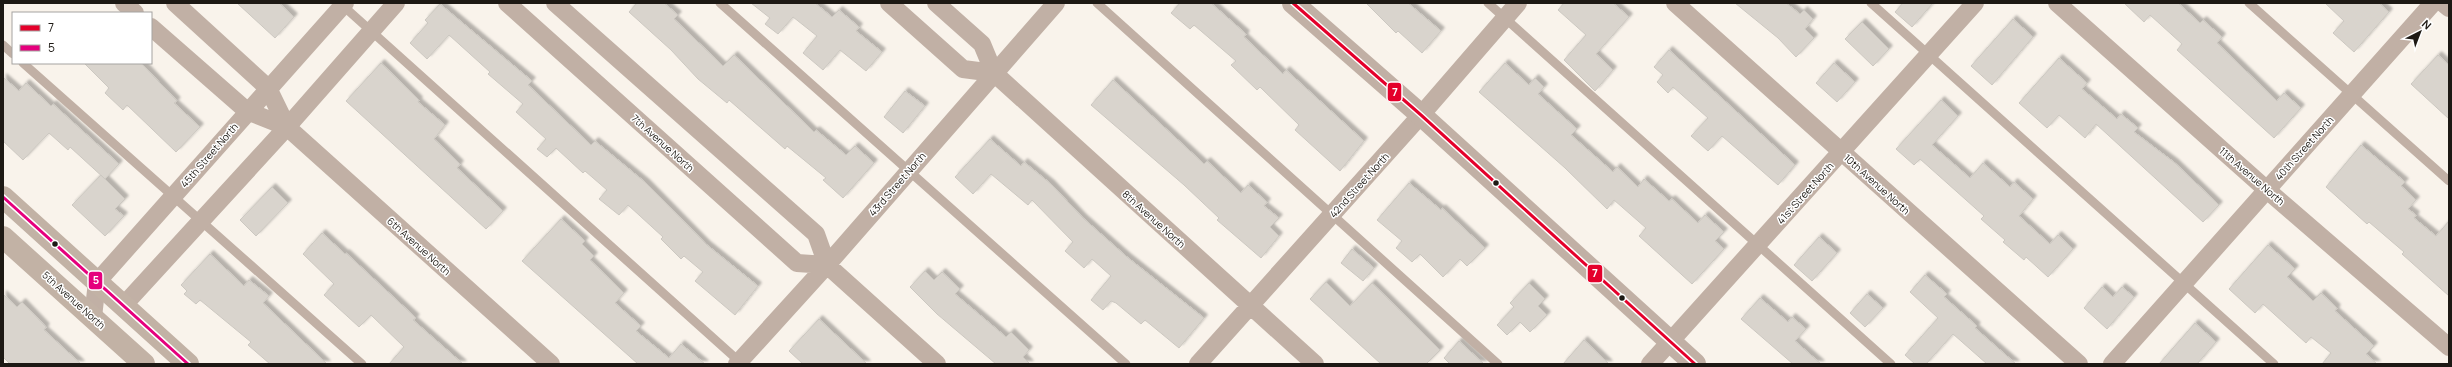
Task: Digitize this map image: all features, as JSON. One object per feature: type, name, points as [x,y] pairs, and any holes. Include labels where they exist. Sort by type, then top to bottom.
[{"type":"main road","points":[[3,197],[188,364]]},
{"type":"main road","name":"5th Avenue North","points":[[3,237],[144,364]]},
{"type":"street","points":[[124,3],[135,12]]},
{"type":"street","name":"6th Avenue North","points":[[175,3],[268,88],[287,128]]},
{"type":"street","points":[[123,306],[287,128],[396,3]]},
{"type":"street","name":"7th Avenue North","points":[[507,3],[797,262],[827,265]]},
{"type":"street","points":[[555,3],[816,234],[827,265],[937,364]]},
{"type":"street","points":[[889,3],[963,69],[994,73]]},
{"type":"street","name":"8th Avenue North","points":[[936,3],[982,44],[994,73],[1315,364]]},
{"type":"street","name":"43rd Street North","points":[[739,363],[827,265],[1056,3]]},
{"type":"street","points":[[1293,3],[1421,115],[1695,364]]},
{"type":"street","name":"42nd Street North","points":[[1198,364],[1421,115],[1518,3]]},
{"type":"street","name":"10th Avenue North","points":[[1675,3],[2079,364]]},
{"type":"street","name":"41st Street North","points":[[1650,364],[1842,152],[1974,3]]},
{"type":"street","name":"11th Avenue North","points":[[2057,3],[2267,190],[2449,347]]},
{"type":"street","name":"40th Street North","points":[[2112,364],[2433,3]]},
{"type":"street","points":[[2443,3],[2449,8]]},
{"type":"street","name":"45th Street North","points":[[97,282],[342,4]]},
{"type":"street","name":"6th Avenue North","points":[[152,28],[247,112],[287,128],[551,364]]},
{"type":"street","points":[[93,317],[97,282]]},
{"type":"lane","points":[[720,3],[908,172],[1126,364]]},
{"type":"lane","points":[[1097,3],[1498,364]]},
{"type":"lane","points":[[1488,3],[1759,244],[1891,364]]},
{"type":"lane","points":[[1871,3],[2274,364]]},
{"type":"lane","points":[[2249,3],[2449,181]]},
{"type":"lane","points":[[342,4],[371,32],[739,363]]},
{"type":"lane","points":[[3,45],[12,53]]},
{"type":"lane","points":[[24,64],[362,364]]},
{"type":"building","points":[[237,3],[279,3],[294,17],[275,38]]},
{"type":"building","points":[[637,3],[664,3],[678,15],[674,19],[723,66],[734,55],[814,132],[816,130],[846,155],[855,146],[874,163],[843,198],[823,180],[826,178],[787,146],[785,149],[729,100],[727,103],[698,79],[671,50],[629,12]]},
{"type":"building","points":[[751,3],[815,3],[832,17],[839,10],[859,27],[856,31],[882,52],[866,71],[840,50],[823,70],[803,53],[817,36],[793,17],[778,34],[765,24],[770,18]]},
{"type":"building","points":[[1180,3],[1211,3],[1246,34],[1244,37],[1283,74],[1286,70],[1364,141],[1340,171],[1295,130],[1299,125],[1260,87],[1257,90],[1231,65],[1236,61],[1194,25],[1190,29],[1171,13]]},
{"type":"building","points":[[1366,3],[1408,3],[1441,31],[1422,53],[1398,31],[1396,33]]},
{"type":"building","points":[[1564,3],[1613,3],[1629,17],[1596,54],[1613,70],[1595,91],[1564,60],[1586,35],[1558,10]]},
{"type":"building","points":[[1735,3],[1786,3],[1800,14],[1804,10],[1813,19],[1805,29],[1814,38],[1796,57],[1778,38]]},
{"type":"building","points":[[1903,3],[1933,3],[1912,27],[1895,12]]},
{"type":"building","points":[[2124,3],[2178,3],[2200,23],[2203,20],[2222,37],[2217,43],[2277,101],[2284,93],[2301,108],[2274,138],[2177,50],[2182,44],[2150,15],[2144,22]]},
{"type":"building","points":[[2325,3],[2379,3],[2389,12],[2354,52],[2333,33],[2344,21]]},
{"type":"building","points":[[440,4],[532,81],[528,85],[591,145],[595,141],[646,183],[707,245],[758,286],[735,315],[695,281],[703,272],[684,256],[681,259],[661,239],[663,237],[628,205],[619,215],[599,199],[607,190],[585,171],[583,173],[556,148],[547,157],[537,149],[546,139],[516,112],[523,104],[488,74],[490,72],[449,35],[427,59],[410,43],[428,23],[425,20]]},
{"type":"building","points":[[2013,19],[2033,37],[1992,85],[1971,66]]},
{"type":"building","points":[[1862,22],[1889,49],[1873,66],[1845,39]]},
{"type":"building","points":[[1669,50],[1795,165],[1778,185],[1722,136],[1708,151],[1691,136],[1708,118],[1673,87],[1668,93],[1657,82],[1663,75],[1654,67]]},
{"type":"building","points":[[2438,55],[2449,65],[2449,119],[2411,84]]},
{"type":"building","points":[[2059,58],[2087,83],[2082,89],[2117,119],[2121,114],[2138,128],[2134,132],[2175,163],[2219,205],[2203,222],[2096,124],[2085,138],[2059,115],[2047,128],[2019,103]]},
{"type":"building","points":[[381,63],[419,100],[418,102],[445,125],[434,139],[460,164],[457,168],[503,211],[486,229],[346,101]]},
{"type":"building","points":[[1505,63],[1529,85],[1535,78],[1544,87],[1538,94],[1577,129],[1571,135],[1613,172],[1617,167],[1638,187],[1644,179],[1669,201],[1672,199],[1698,223],[1705,215],[1724,232],[1715,241],[1724,249],[1692,284],[1639,236],[1646,228],[1614,200],[1607,209],[1565,168],[1479,92]]},
{"type":"building","points":[[1834,63],[1855,82],[1837,102],[1816,83]]},
{"type":"building","points":[[85,64],[142,64],[177,101],[174,103],[200,127],[176,152],[127,105],[123,110],[105,93],[109,88]]},
{"type":"building","points":[[3,77],[19,91],[26,83],[51,106],[53,104],[119,164],[105,179],[70,147],[68,150],[49,133],[23,160],[3,141]]},
{"type":"building","points":[[1113,80],[1204,164],[1207,161],[1241,193],[1248,185],[1267,202],[1264,206],[1279,218],[1270,227],[1279,236],[1261,258],[1217,220],[1219,218],[1184,185],[1091,105]]},
{"type":"building","points":[[905,91],[925,106],[903,133],[884,117]]},
{"type":"building","points":[[1941,100],[1958,116],[1932,145],[1970,178],[1983,163],[2010,187],[2014,182],[2033,199],[2019,216],[2050,244],[2058,235],[2073,249],[2048,277],[2026,257],[2024,260],[2003,242],[2005,240],[1981,219],[1984,216],[1920,159],[1914,165],[1896,149]]},
{"type":"building","points":[[990,139],[1021,166],[1024,162],[1051,184],[1083,218],[1127,257],[1204,318],[1179,348],[1145,320],[1141,324],[1116,303],[1111,301],[1103,310],[1091,300],[1111,276],[1092,259],[1084,268],[1065,251],[1073,242],[1032,200],[1028,205],[991,174],[973,194],[955,177]]},
{"type":"building","points":[[2361,145],[2405,182],[2401,186],[2416,200],[2408,209],[2416,215],[2414,218],[2436,236],[2449,221],[2449,296],[2402,254],[2404,252],[2369,222],[2367,224],[2326,187]]},
{"type":"building","points":[[101,175],[125,199],[115,209],[124,216],[105,236],[72,205]]},
{"type":"building","points":[[1409,183],[1441,210],[1442,208],[1485,248],[1467,266],[1460,259],[1443,277],[1420,254],[1412,262],[1396,248],[1402,241],[1377,220]]},
{"type":"building","points":[[272,187],[288,203],[256,236],[240,220]]},
{"type":"building","points":[[561,219],[585,241],[582,244],[594,256],[590,260],[624,293],[615,303],[641,326],[636,331],[669,358],[681,344],[705,364],[638,364],[522,261]]},
{"type":"building","points":[[322,233],[345,254],[346,253],[416,318],[413,320],[463,364],[389,364],[404,347],[371,315],[359,327],[324,295],[334,284],[303,254]]},
{"type":"building","points":[[1819,237],[1837,253],[1812,281],[1794,265]]},
{"type":"building","points":[[2268,245],[2295,269],[2287,277],[2313,301],[2321,293],[2337,308],[2335,311],[2374,346],[2366,354],[2377,364],[2322,364],[2331,353],[2311,337],[2306,343],[2263,304],[2255,313],[2229,289]]},
{"type":"building","points":[[1352,249],[1374,268],[1363,281],[1341,263]]},
{"type":"building","points":[[210,254],[244,286],[249,280],[269,296],[263,303],[327,364],[270,364],[248,345],[251,342],[200,300],[196,304],[184,294],[187,291],[181,285]]},
{"type":"building","points":[[925,271],[934,280],[942,272],[960,289],[955,294],[1006,337],[1011,332],[1029,350],[1023,357],[1030,364],[996,364],[937,314],[910,287]]},
{"type":"building","points":[[1925,275],[1947,294],[1944,297],[1977,326],[1975,328],[2016,364],[1987,364],[1953,334],[1926,364],[1915,364],[1905,355],[1938,318],[1910,292]]},
{"type":"building","points":[[1326,282],[1350,306],[1372,283],[1440,350],[1426,364],[1381,364],[1310,299]]},
{"type":"building","points":[[1529,283],[1545,299],[1538,306],[1547,315],[1530,332],[1520,322],[1507,335],[1497,325],[1514,307],[1510,303]]},
{"type":"building","points":[[2102,287],[2113,297],[2122,287],[2134,297],[2107,329],[2084,308]]},
{"type":"building","points":[[3,294],[17,307],[22,302],[46,327],[44,330],[81,364],[10,364],[3,357]]},
{"type":"building","points":[[1867,294],[1883,308],[1865,327],[1850,313]]},
{"type":"building","points":[[1760,298],[1788,322],[1792,317],[1806,329],[1795,341],[1821,364],[1793,364],[1741,319]]},
{"type":"building","points":[[819,319],[867,364],[803,364],[789,351]]},
{"type":"building","points":[[2195,323],[2216,342],[2197,364],[2159,364]]},
{"type":"building","points":[[1584,340],[1609,364],[1563,364]]},
{"type":"building","points":[[1459,341],[1484,364],[1450,364],[1444,358]]},
{"type":"transit line","name":"7","points":[[1293,3],[1421,115],[1695,364]]},
{"type":"transit line","name":"5","points":[[3,197],[188,364]]}]
